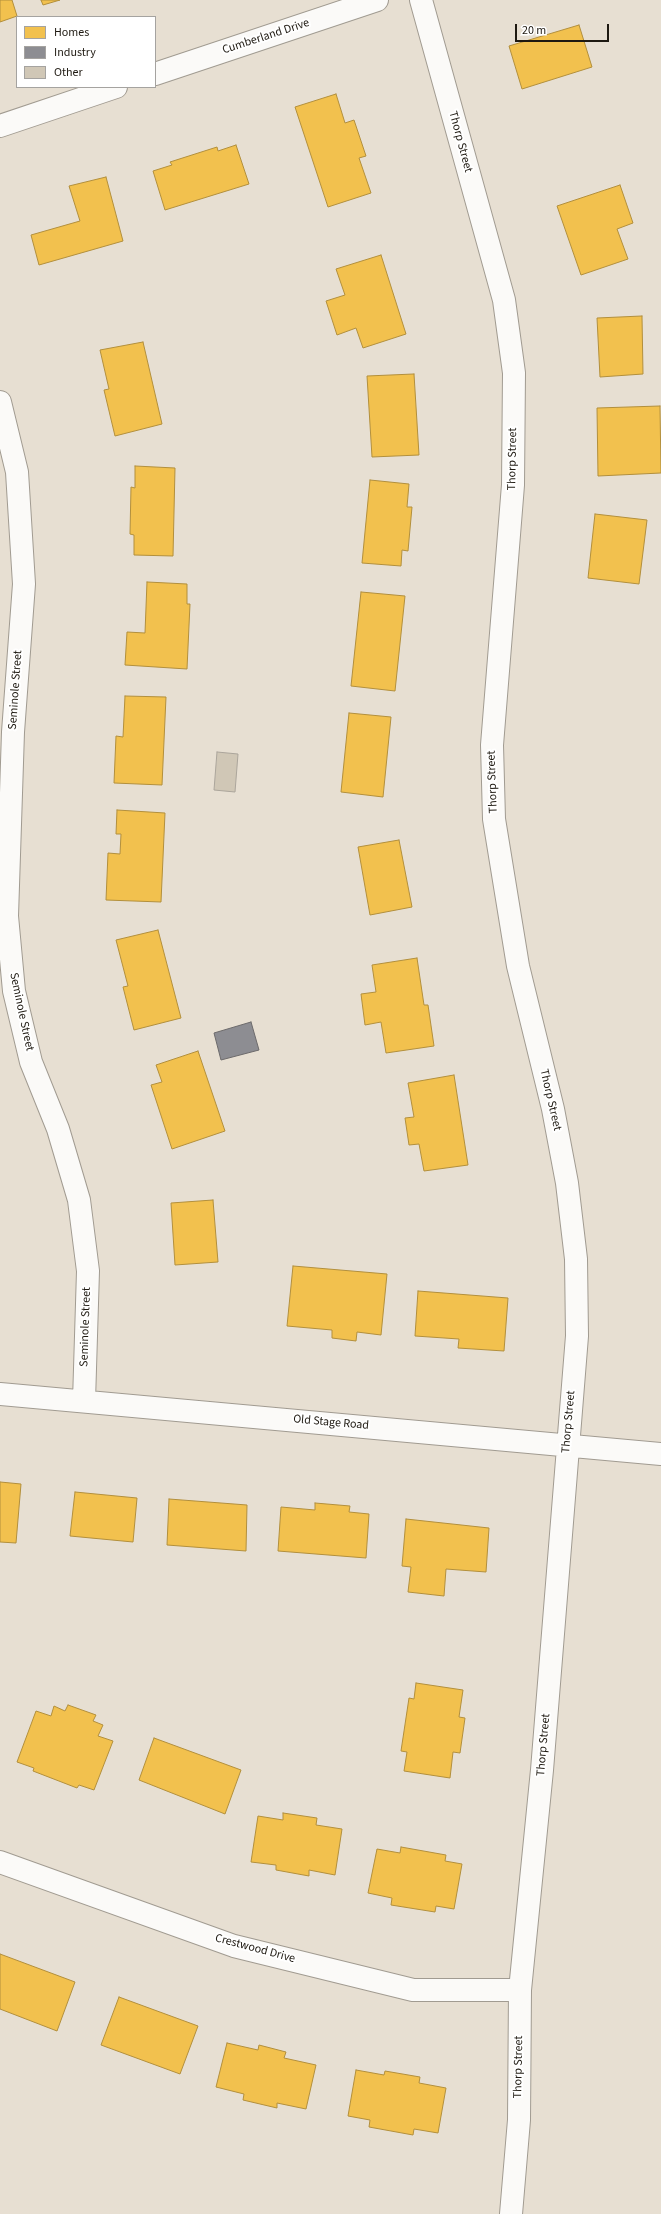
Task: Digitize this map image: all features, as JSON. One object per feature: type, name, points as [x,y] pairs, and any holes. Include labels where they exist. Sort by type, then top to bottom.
[{"type":"street","name":"Cumberland Drive","points":[[156,74],[377,0]]},
{"type":"street","name":"Thorp Street","points":[[421,0],[504,300],[514,373],[513,485],[492,745],[494,819],[518,966],[553,1109],[567,1183],[576,1260],[576,1336],[542,1770],[520,1990],[519,2120],[510,2214]]},
{"type":"street","points":[[0,126],[113,88]]},
{"type":"street","name":"Seminole Street","points":[[0,402],[17,472],[24,584],[13,732],[8,923],[14,991],[31,1062],[58,1129],[79,1200],[88,1271],[84,1401]]},
{"type":"street","name":"Old Stage Road","points":[[0,1394],[479,1436],[567,1446],[661,1454]]},
{"type":"street","name":"Crestwood Drive","points":[[0,1862],[234,1946],[413,1990],[520,1990]]},
{"type":"building: Homes","points":[[0,0],[12,0],[17,16],[0,22]]},
{"type":"building: Homes","points":[[41,0],[60,0],[43,5]]},
{"type":"building: Homes","points":[[579,25],[592,67],[522,89],[509,46]]},
{"type":"building: Homes","points":[[336,94],[345,123],[354,120],[366,156],[359,158],[371,193],[328,207],[295,107]]},
{"type":"building: Homes","points":[[236,145],[249,184],[165,210],[153,171],[172,165],[170,162],[217,147],[218,151]]},
{"type":"building: Homes","points":[[106,177],[123,241],[39,265],[31,235],[80,221],[69,186]]},
{"type":"building: Homes","points":[[620,185],[633,223],[617,229],[628,259],[581,275],[557,206]]},
{"type":"building: Homes","points":[[381,255],[406,334],[363,348],[356,328],[337,335],[326,301],[345,295],[336,269]]},
{"type":"building: Homes","points":[[642,316],[643,374],[600,377],[597,318]]},
{"type":"building: Homes","points":[[143,342],[162,424],[115,436],[104,390],[109,389],[100,350]]},
{"type":"building: Homes","points":[[414,374],[419,455],[372,457],[367,376]]},
{"type":"building: Homes","points":[[660,406],[661,473],[598,476],[597,408]]},
{"type":"building: Homes","points":[[135,466],[175,468],[173,556],[134,555],[134,535],[130,534],[131,487],[135,488]]},
{"type":"building: Homes","points":[[370,480],[409,484],[407,507],[412,507],[408,551],[402,550],[401,566],[362,563]]},
{"type":"building: Homes","points":[[595,514],[647,520],[639,584],[588,578]]},
{"type":"building: Homes","points":[[147,582],[187,584],[187,604],[190,604],[187,669],[125,665],[127,632],[145,633]]},
{"type":"building: Homes","points":[[361,592],[405,596],[395,691],[351,686]]},
{"type":"building: Homes","points":[[125,696],[166,697],[162,785],[114,783],[116,736],[123,737]]},
{"type":"building: Homes","points":[[349,713],[391,717],[383,797],[341,792]]},
{"type":"building: Homes","points":[[117,810],[165,813],[161,902],[106,900],[108,853],[120,854],[121,834],[116,834]]},
{"type":"building: Homes","points":[[399,840],[412,907],[370,915],[358,847]]},
{"type":"building: Homes","points":[[158,930],[181,1018],[134,1030],[123,987],[128,986],[116,940]]},
{"type":"building: Homes","points":[[417,958],[424,1005],[428,1005],[434,1046],[386,1053],[381,1022],[365,1025],[361,994],[376,992],[372,965]]},
{"type":"building: Homes","points":[[198,1051],[225,1131],[172,1149],[151,1085],[162,1082],[156,1065]]},
{"type":"building: Homes","points":[[454,1075],[468,1165],[424,1171],[419,1144],[409,1145],[405,1118],[414,1117],[408,1083]]},
{"type":"building: Homes","points":[[213,1200],[218,1262],[175,1265],[171,1203]]},
{"type":"building: Homes","points":[[293,1266],[387,1274],[381,1335],[357,1332],[356,1341],[332,1338],[332,1330],[287,1326]]},
{"type":"building: Homes","points":[[418,1291],[508,1298],[504,1351],[458,1348],[459,1339],[415,1336]]},
{"type":"building: Homes","points":[[0,1482],[21,1484],[16,1543],[0,1542]]},
{"type":"building: Homes","points":[[75,1492],[137,1498],[133,1542],[70,1536]]},
{"type":"building: Homes","points":[[169,1499],[247,1505],[246,1551],[167,1545]]},
{"type":"building: Homes","points":[[315,1503],[350,1506],[349,1512],[369,1514],[366,1558],[278,1551],[281,1507],[315,1510]]},
{"type":"building: Homes","points":[[406,1519],[489,1528],[486,1572],[446,1569],[444,1596],[408,1592],[411,1567],[402,1566]]},
{"type":"building: Homes","points":[[416,1683],[463,1690],[459,1717],[465,1718],[460,1753],[453,1752],[450,1778],[404,1771],[407,1752],[401,1751],[409,1698],[414,1699]]},
{"type":"building: Homes","points":[[68,1705],[96,1715],[93,1721],[103,1725],[98,1736],[113,1741],[94,1790],[79,1785],[77,1788],[33,1771],[34,1768],[17,1762],[36,1711],[51,1716],[54,1706],[65,1711]]},
{"type":"building: Homes","points":[[154,1738],[241,1770],[225,1814],[139,1780]]},
{"type":"building: Homes","points":[[283,1813],[317,1818],[316,1825],[342,1829],[335,1875],[309,1870],[309,1876],[276,1870],[276,1865],[251,1862],[258,1816],[283,1820]]},
{"type":"building: Homes","points":[[401,1847],[446,1855],[445,1861],[462,1864],[454,1909],[436,1906],[435,1912],[391,1905],[392,1898],[368,1893],[377,1849],[400,1853]]},
{"type":"building: Homes","points":[[0,1954],[75,1982],[57,2031],[0,2009]]},
{"type":"building: Homes","points":[[119,1997],[198,2026],[180,2074],[101,2045]]},
{"type":"building: Homes","points":[[227,2043],[258,2050],[259,2045],[286,2052],[284,2058],[316,2065],[306,2109],[277,2103],[277,2108],[243,2100],[244,2094],[216,2087]]},
{"type":"building: Homes","points":[[356,2070],[384,2075],[385,2071],[420,2077],[419,2083],[446,2088],[438,2133],[414,2129],[413,2135],[369,2127],[370,2120],[348,2116]]},
{"type":"building: Industry","points":[[251,1022],[259,1050],[221,1060],[214,1033]]},
{"type":"building: Other","points":[[217,752],[238,754],[235,792],[214,790]]}]
